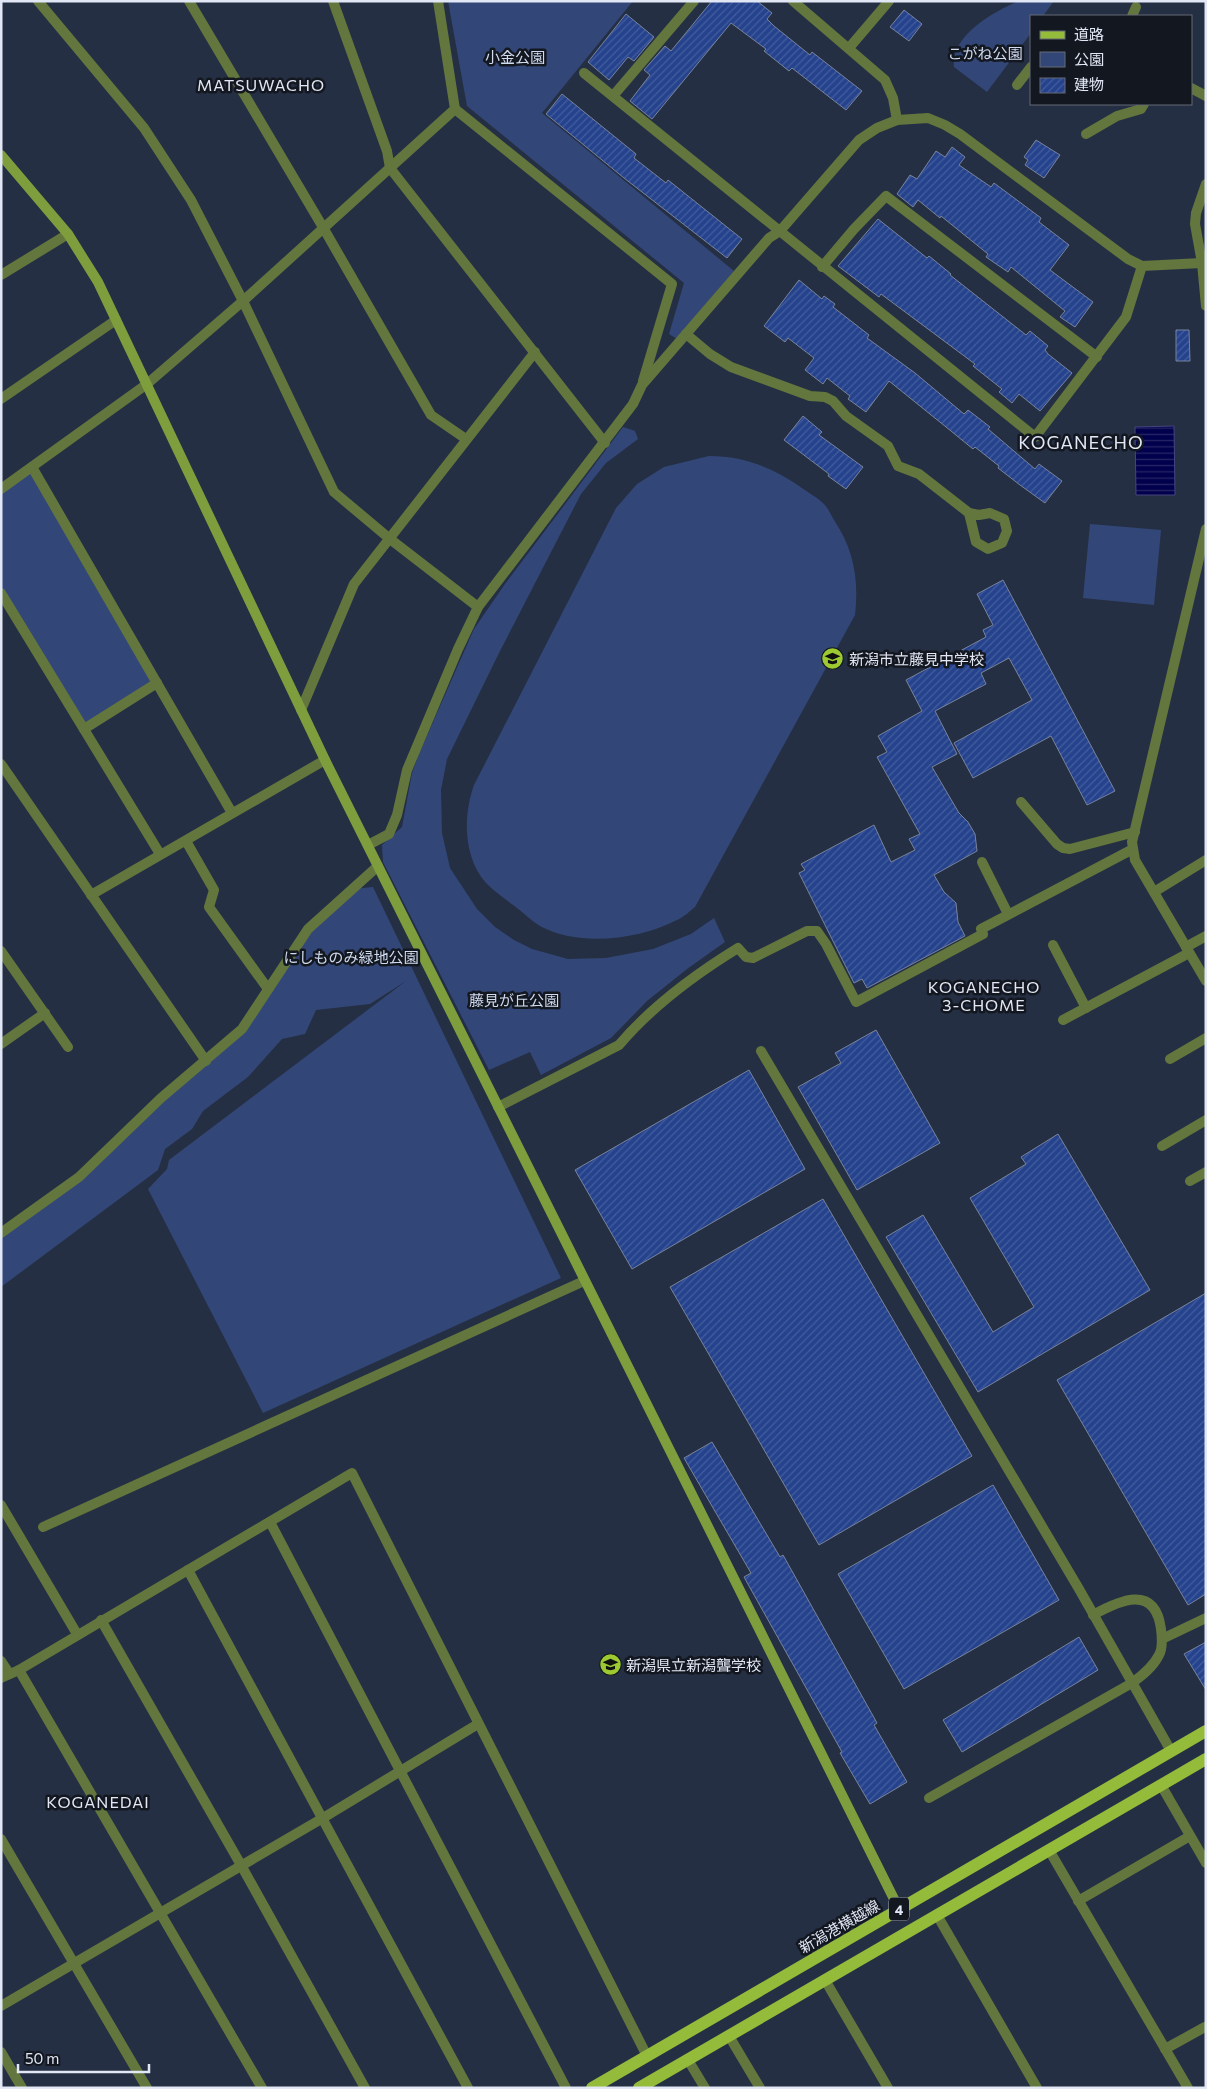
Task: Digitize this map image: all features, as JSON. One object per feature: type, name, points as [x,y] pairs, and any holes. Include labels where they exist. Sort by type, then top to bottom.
[{"type":"main road","name":"新潟港横越線","points":[[592,2088],[1206,1731]]},
{"type":"main road","name":"4","points":[[640,2088],[1206,1759]]},
{"type":"street","points":[[39,1],[144,128],[192,200],[243,301],[334,492],[390,539],[478,607]]},
{"type":"street","points":[[189,1],[431,415],[466,439]]},
{"type":"street","points":[[333,1],[386,151],[390,168],[605,442]]},
{"type":"street","points":[[368,845],[389,834],[397,815],[407,770],[458,649],[478,607],[633,404],[642,385],[672,284],[455,110],[438,1]]},
{"type":"street","points":[[613,96],[694,1]]},
{"type":"street","points":[[793,1],[885,80],[893,98],[897,120]]},
{"type":"street","points":[[849,48],[889,1]]},
{"type":"street","points":[[1017,85],[1030,68]]},
{"type":"street","points":[[584,73],[1035,437],[1126,317],[1142,266]]},
{"type":"street","points":[[1192,89],[1206,96]]},
{"type":"street","points":[[1086,134],[1117,116],[1141,109],[1143,105]]},
{"type":"street","points":[[1,489],[147,384],[324,229],[455,110]]},
{"type":"street","points":[[642,385],[769,238],[780,231],[859,140],[876,128],[897,120],[928,118],[945,125],[1128,260],[1142,266],[1202,262]]},
{"type":"street","points":[[1,154],[5,166],[68,234],[98,282],[325,760],[899,1909]]},
{"type":"street","points":[[1206,184],[1196,213],[1195,224],[1202,262],[1206,306]]},
{"type":"street","points":[[822,266],[886,196],[1097,357]]},
{"type":"street","points":[[1,275],[68,234]]},
{"type":"street","points":[[1,399],[116,320]]},
{"type":"street","points":[[686,334],[710,354],[731,367],[810,396],[825,397],[833,401],[846,416],[888,446],[898,466],[919,474],[969,513]]},
{"type":"street","points":[[301,710],[354,584],[535,352]]},
{"type":"street","points":[[32,467],[232,813]]},
{"type":"street","points":[[1206,529],[1135,832],[1133,849],[1135,860],[1206,981]]},
{"type":"street","points":[[1,593],[160,854]]},
{"type":"street","points":[[84,729],[157,683]]},
{"type":"street","points":[[91,894],[325,760]]},
{"type":"street","points":[[1,764],[206,1061]]},
{"type":"street","points":[[1021,802],[1057,844],[1064,848],[1070,849],[1135,832]]},
{"type":"street","points":[[186,840],[214,890],[209,907],[268,989]]},
{"type":"street","points":[[498,1107],[619,1045],[634,1028],[673,992],[738,948],[746,957],[753,958],[807,931],[816,931],[826,944],[856,1002],[983,934],[980,928],[1133,849]]},
{"type":"street","points":[[1154,892],[1206,860]]},
{"type":"street","points":[[982,862],[1008,914]]},
{"type":"street","points":[[1,1233],[79,1177],[162,1098],[242,1029],[308,929],[378,866]]},
{"type":"street","points":[[1063,1020],[1188,950],[1206,936]]},
{"type":"street","points":[[1053,945],[1086,1008]]},
{"type":"street","points":[[1,951],[68,1047]]},
{"type":"street","points":[[1,1044],[45,1013]]},
{"type":"street","points":[[1170,1059],[1206,1038]]},
{"type":"street","points":[[761,1051],[1171,1751]]},
{"type":"street","points":[[1162,1146],[1206,1120]]},
{"type":"street","points":[[1190,1181],[1206,1172]]},
{"type":"street","points":[[43,1527],[584,1281]]},
{"type":"street","points":[[10,1674],[352,1473],[647,2056]]},
{"type":"street","points":[[1,1504],[77,1634]]},
{"type":"street","points":[[270,1522],[566,2088]]},
{"type":"street","points":[[188,1570],[468,2088]]},
{"type":"street","points":[[928,1798],[1132,1683],[1150,1668],[1160,1654],[1162,1639],[1160,1620],[1151,1604],[1143,1600],[1121,1601],[1093,1615]]},
{"type":"street","points":[[1162,1639],[1206,1618]]},
{"type":"street","points":[[101,1620],[241,1864],[365,2088]]},
{"type":"street","points":[[1,1660],[161,1913],[262,2088]]},
{"type":"street","points":[[1,2006],[241,1864],[323,1818],[478,1724]]},
{"type":"street","points":[[1160,1786],[1206,1862]]},
{"type":"street","points":[[1078,1901],[1190,1836]]},
{"type":"street","points":[[1,1839],[146,2088]]},
{"type":"street","points":[[1049,1850],[1188,2088]]},
{"type":"street","points":[[937,1916],[1037,2088]]},
{"type":"street","points":[[825,1980],[888,2088]]},
{"type":"street","points":[[1165,2049],[1205,2027]]},
{"type":"street","points":[[729,2036],[760,2088]]},
{"type":"street","points":[[1,2052],[22,2088]]},
{"type":"street","points":[[688,2060],[705,2088]]},
{"type":"green space","name":"小金公園","points":[[448,1],[633,1],[542,113],[734,271],[677,339],[669,334],[684,283],[467,106]]},
{"type":"green space","name":"こがね公園","points":[[1019,1],[1054,1],[1044,15],[1030,15],[1030,34],[987,92],[954,67],[955,56],[959,45],[966,35],[986,18]]},
{"type":"green space","name":"藤見が丘公園","points":[[623,427],[635,431],[638,439],[606,463],[581,494],[447,759],[441,790],[442,833],[450,868],[477,909],[495,927],[532,949],[568,959],[606,958],[653,949],[691,934],[714,918],[725,942],[647,1001],[611,1038],[541,1075],[530,1052],[489,1070],[383,862],[382,845],[402,827],[412,773],[474,629],[505,584]]},
{"type":"green space","points":[[709,456],[745,460],[767,468],[788,479],[824,504],[841,531],[854,566],[856,590],[855,615],[695,907],[682,917],[662,927],[627,936],[590,939],[555,933],[533,921],[489,886],[478,873],[469,849],[467,836],[470,797],[474,785],[616,508],[637,484],[664,467]]},
{"type":"green space","points":[[32,467],[157,683],[84,729],[1,593],[1,489]]},
{"type":"green space","points":[[1090,524],[1161,530],[1154,605],[1083,598]]},
{"type":"green space","name":"にしものみ緑地公園","points":[[373,887],[561,1278],[263,1413],[148,1189],[167,1169],[169,1160],[406,981],[370,1004],[316,1010],[305,1034],[282,1039],[248,1077],[203,1111],[192,1129],[165,1149],[158,1170],[1,1287],[1,1233],[79,1177],[242,1029],[308,929],[353,889]]},
{"type":"shaded area","points":[[1174,426],[1175,495],[1136,495],[1135,427]]},
{"type":"building","points":[[712,1],[757,1],[772,13],[767,19],[774,26],[810,55],[812,52],[862,91],[846,110],[792,68],[789,71],[764,51],[766,49],[731,23],[652,119],[630,101],[650,75],[644,70],[665,46],[671,51]]},
{"type":"building","points":[[904,10],[922,24],[909,41],[890,27]]},
{"type":"building","points":[[626,14],[654,37],[634,61],[628,57],[609,80],[588,62]]},
{"type":"building","points":[[562,94],[636,154],[634,158],[666,183],[668,180],[742,239],[727,258],[624,178],[546,114]]},
{"type":"building","points":[[1036,140],[1060,155],[1044,178],[1025,165],[1028,160],[1024,157]]},
{"type":"building","points":[[952,147],[965,157],[959,165],[991,187],[994,183],[1041,218],[1039,222],[1069,245],[1050,270],[1093,302],[1075,327],[1060,317],[1065,311],[1011,267],[1008,272],[986,257],[988,254],[918,200],[913,207],[897,194],[910,175],[917,179],[936,151],[945,157]]},
{"type":"building","points":[[878,219],[927,258],[929,256],[1026,335],[1030,331],[1048,346],[1045,350],[1048,354],[1072,373],[1040,411],[1019,394],[1012,403],[999,392],[1002,389],[973,366],[975,364],[881,294],[879,297],[838,266]]},
{"type":"building","points":[[799,280],[822,299],[824,296],[835,304],[833,307],[869,335],[867,338],[915,373],[964,414],[968,410],[990,427],[988,429],[1035,469],[1039,464],[1062,481],[1045,503],[998,468],[999,466],[975,447],[973,449],[889,381],[866,412],[848,399],[850,396],[827,378],[823,384],[805,370],[814,358],[788,338],[785,342],[764,326]]},
{"type":"building","points":[[1176,330],[1189,330],[1190,361],[1176,361]]},
{"type":"building","points":[[803,416],[822,432],[819,435],[863,467],[846,489],[784,440]]},
{"type":"building","points":[[1003,580],[1115,791],[1087,805],[1051,736],[973,778],[954,743],[1032,700],[1009,658],[981,673],[986,684],[935,711],[957,754],[932,767],[959,813],[968,822],[975,834],[977,851],[934,875],[944,892],[956,903],[958,922],[965,936],[867,988],[862,979],[854,983],[799,873],[805,870],[801,864],[874,825],[891,862],[915,850],[909,839],[920,834],[877,757],[887,752],[878,736],[922,711],[906,680],[986,637],[983,630],[993,625],[977,594]]},
{"type":"building","points":[[876,1030],[940,1143],[857,1190],[798,1087],[841,1063],[835,1053]]},
{"type":"building","points":[[749,1070],[805,1169],[632,1269],[575,1170]]},
{"type":"building","points":[[1058,1134],[1150,1290],[978,1392],[886,1237],[923,1215],[993,1332],[1034,1307],[970,1198],[1026,1164],[1021,1157]]},
{"type":"building","points":[[823,1199],[972,1456],[819,1545],[670,1287]]},
{"type":"building","points":[[1206,1293],[1206,1594],[1188,1605],[1057,1380]]},
{"type":"building","points":[[712,1442],[780,1557],[783,1555],[877,1723],[874,1725],[907,1782],[870,1804],[744,1577],[751,1573],[684,1458]]},
{"type":"building","points":[[993,1485],[1059,1600],[904,1689],[838,1574]]},
{"type":"building","points":[[1079,1637],[1098,1670],[962,1752],[943,1720]]},
{"type":"building","points":[[1206,1642],[1206,1690],[1184,1654]]},
{"type":"place","name":"新潟市立藤見中学校","points":[[833,659]]},
{"type":"place","name":"新潟県立新潟聾学校","points":[[610,1665]]},
{"type":"district","name":"MATSUWACHO","points":[[261,84]]},
{"type":"district","name":"KOGANECHO","points":[[1081,442]]},
{"type":"district","name":"KOGANECHO 3-CHOME","points":[[984,995]]},
{"type":"district","name":"KOGANEDAI","points":[[98,1801]]}]
